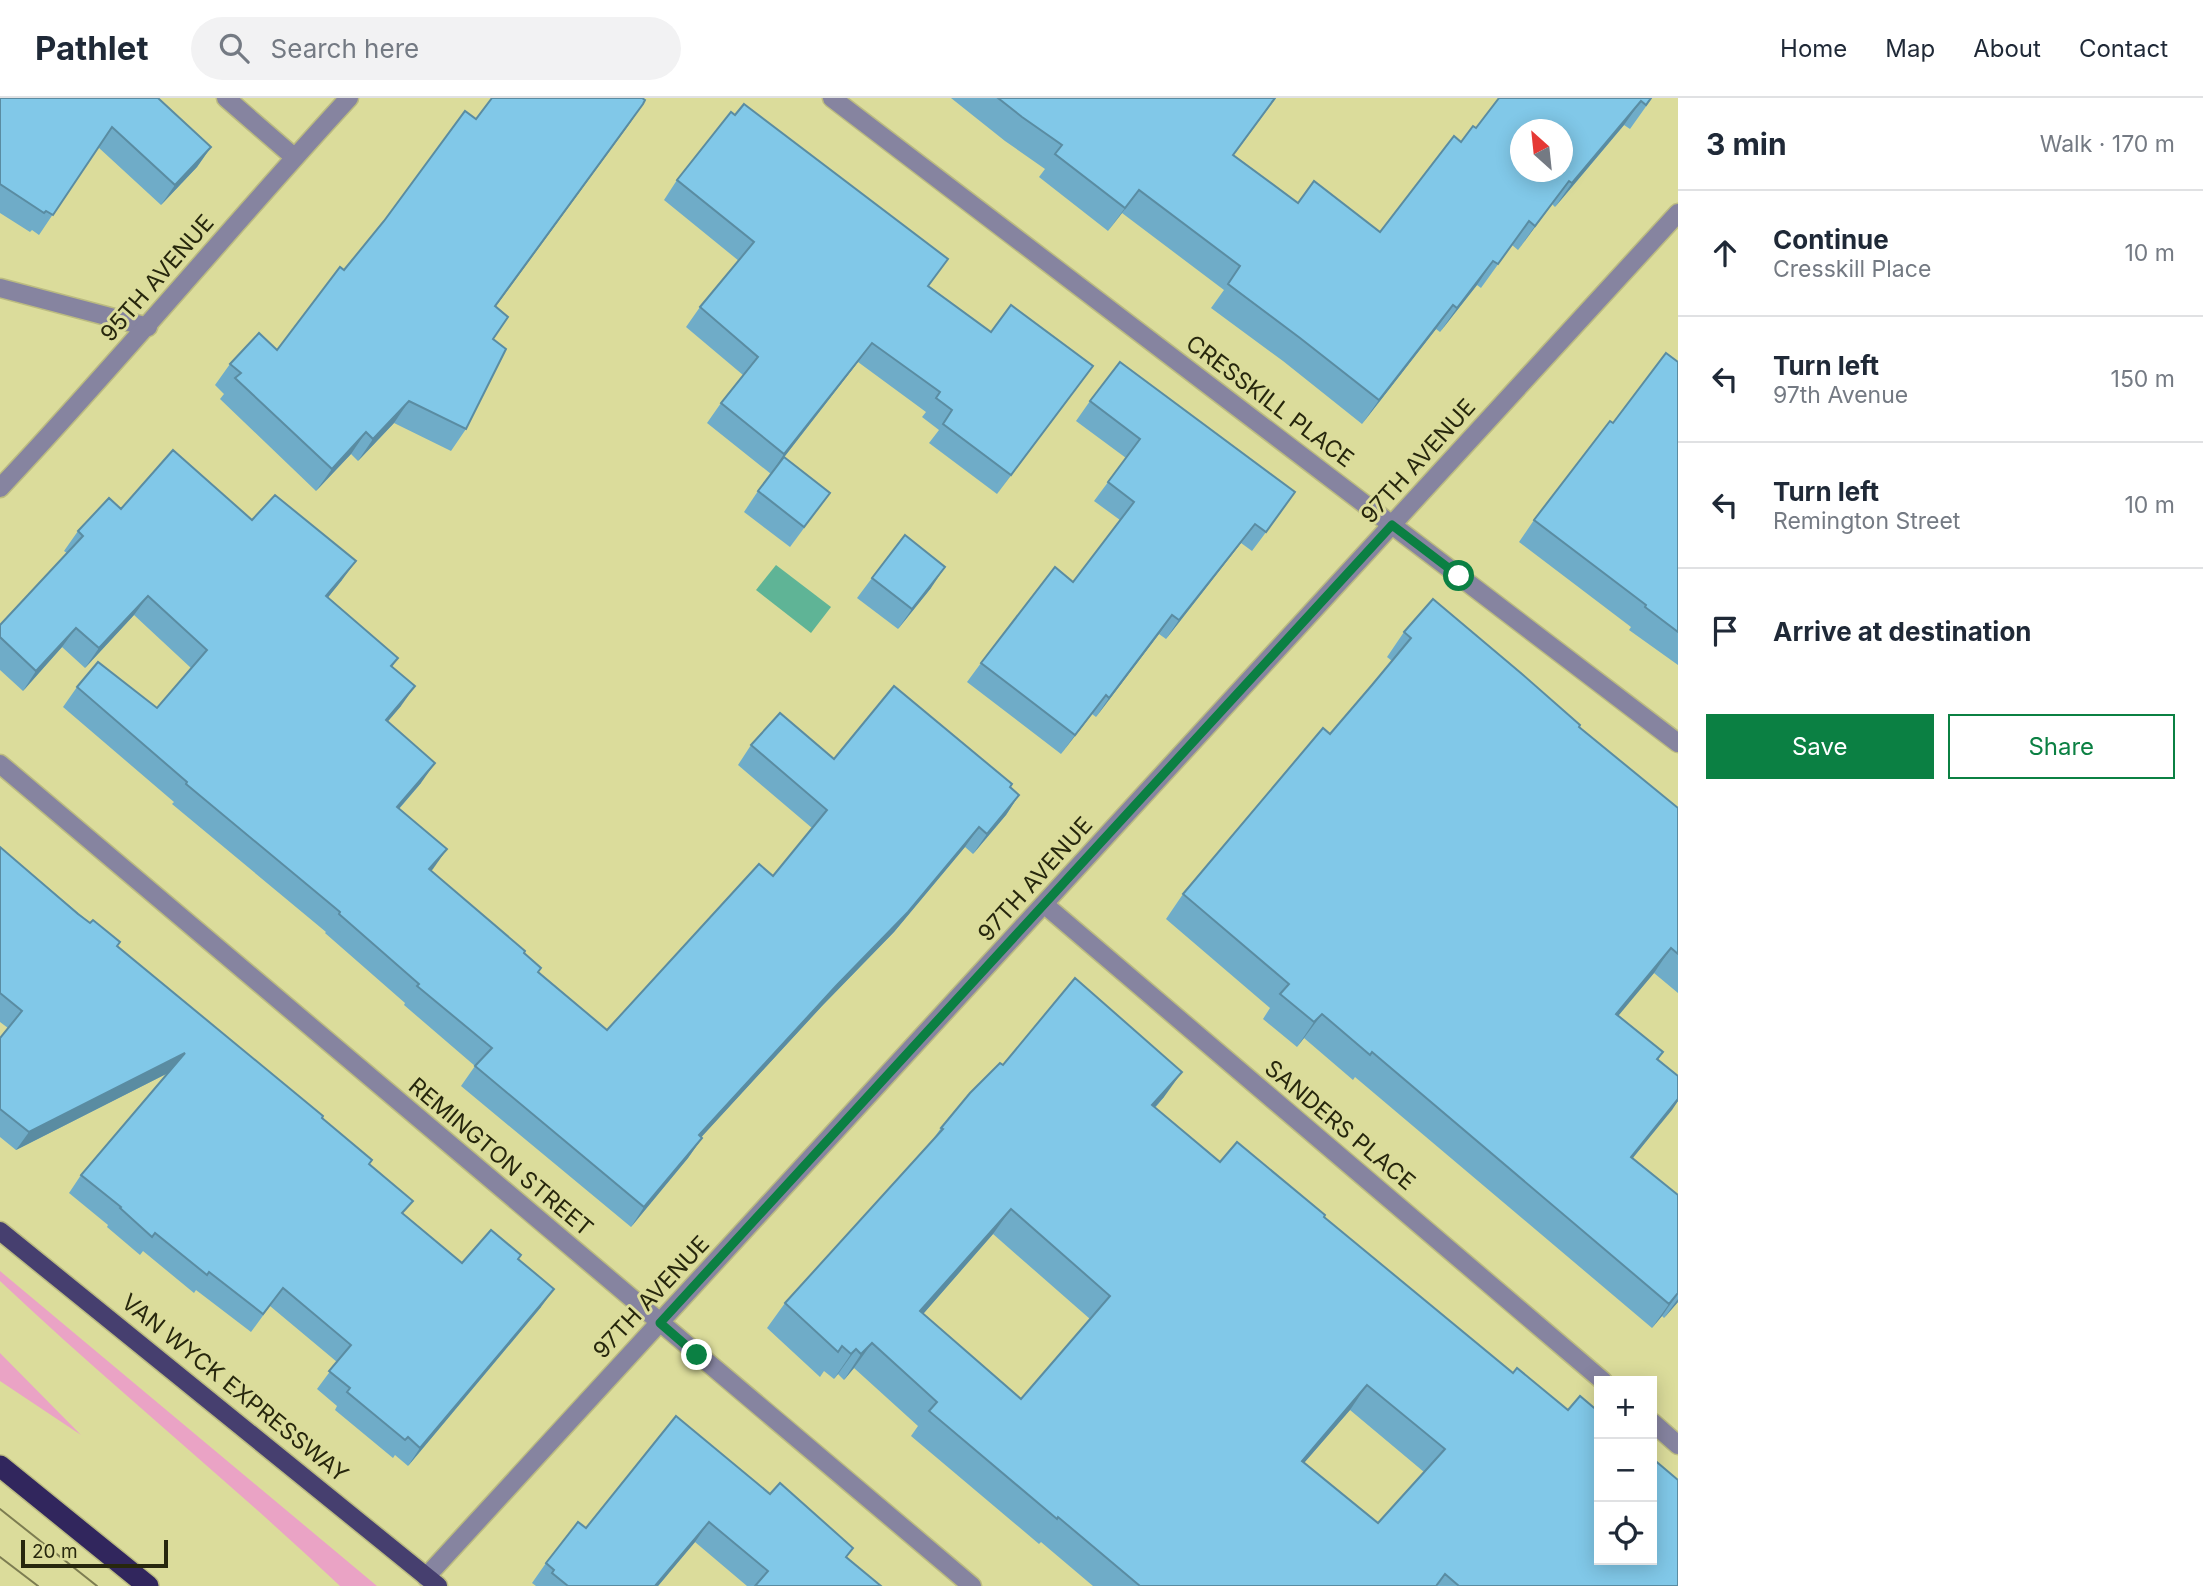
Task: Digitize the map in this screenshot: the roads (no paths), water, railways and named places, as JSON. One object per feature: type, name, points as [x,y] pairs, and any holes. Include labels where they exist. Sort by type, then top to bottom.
[{"type":"highway","points":[[0,1466],[148,1586]]},
{"type":"main road","name":"VAN WYCK EXPRESSWAY","points":[[0,1231],[432,1581]]},
{"type":"street","points":[[226,98],[294,157]]},
{"type":"street","name":"95TH AVENUE","points":[[0,488],[148,327],[294,157],[349,98]]},
{"type":"street","name":"CRESSKILL PLACE","points":[[832,98],[1678,743]]},
{"type":"street","name":"97TH AVENUE","points":[[432,1581],[660,1323],[1678,213]]},
{"type":"street","points":[[0,288],[148,327]]},
{"type":"street","name":"REMINGTON STREET","points":[[0,764],[972,1586]]},
{"type":"street","name":"SANDERS PLACE","points":[[1045,905],[1597,1376]]},
{"type":"street","points":[[1657,1426],[1678,1445]]},
{"type":"tram line","points":[[0,1509],[97,1586]]},
{"type":"tram line","points":[[0,1557],[38,1586]]}]
